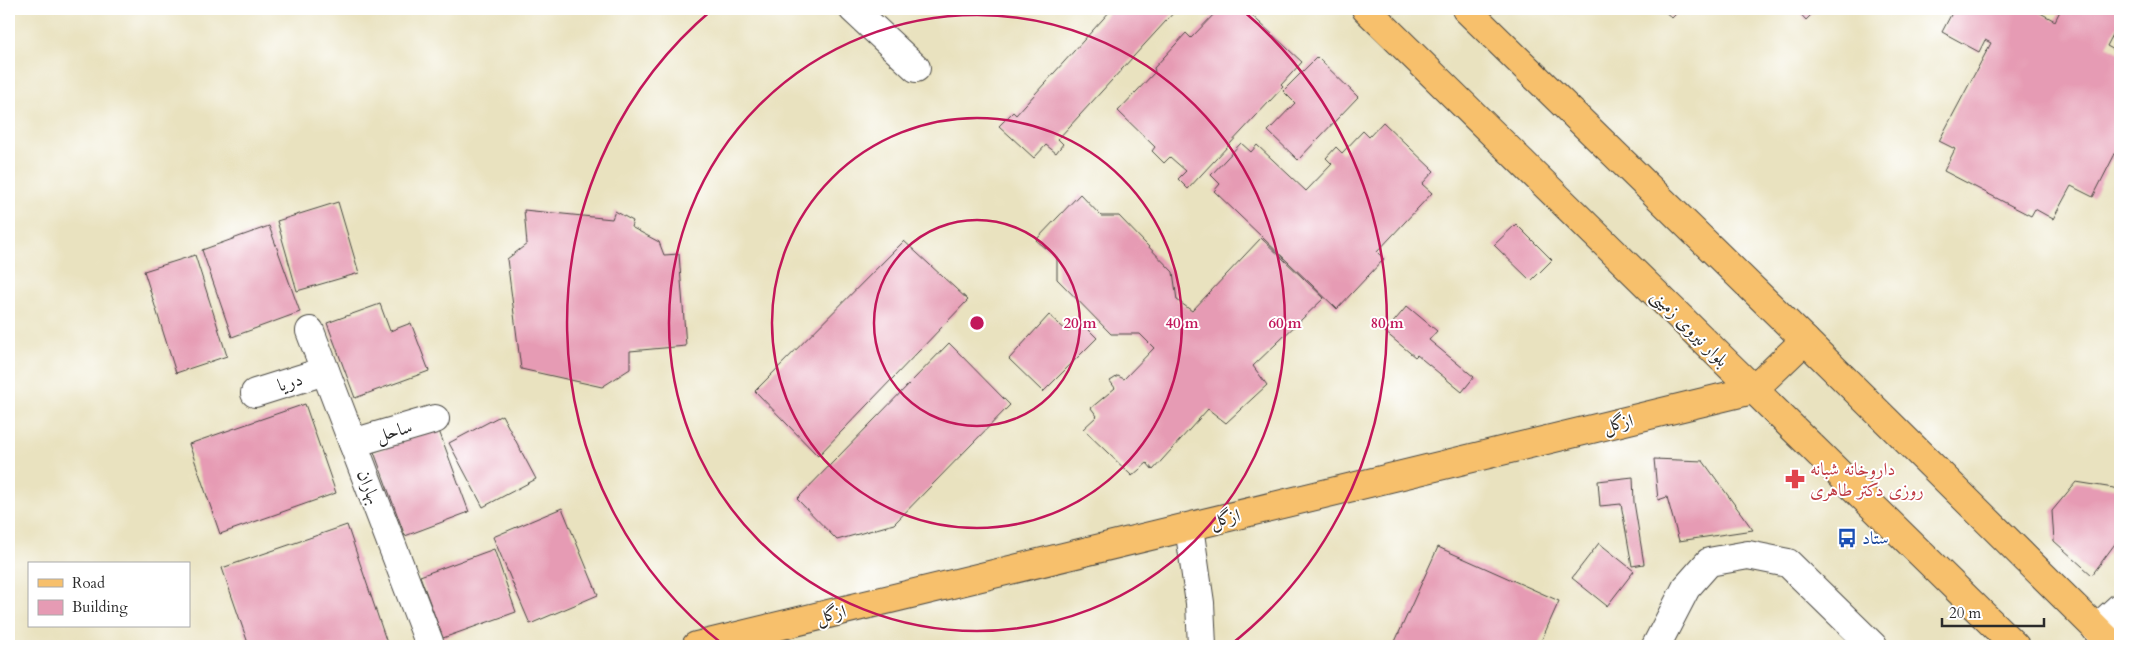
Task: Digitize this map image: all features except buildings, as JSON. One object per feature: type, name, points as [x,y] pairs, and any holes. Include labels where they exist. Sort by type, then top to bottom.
[{"type":"main road","name":"بلوار نیروی زمینی","points":[[1366,9],[2015,646]]},
{"type":"main road","points":[[1466,9],[1805,340],[2105,637]]},
{"type":"main road","points":[[1753,390],[1805,340]]},
{"type":"main road","name":"ازگل","points":[[696,646],[1753,390]]},
{"type":"street","points":[[853,9],[916,68]]},
{"type":"street","name":"بهاران","points":[[310,331],[430,645]]},
{"type":"street","name":"دریا","points":[[255,393],[325,371]]},
{"type":"street","name":"ساحل","points":[[353,444],[435,420]]},
{"type":"street","points":[[1189,527],[1200,603],[1202,646]]},
{"type":"street","points":[[1656,646],[1686,588],[1709,562],[1748,555],[1788,563],[1873,646]]},
{"type":"street","points":[[2105,637],[2120,607]]},
{"type":"place","name":"داروخانه شبانه روزی دکتر طاهری","points":[[1795,479]]},
{"type":"place","name":"ستاد","points":[[1847,538]]}]
